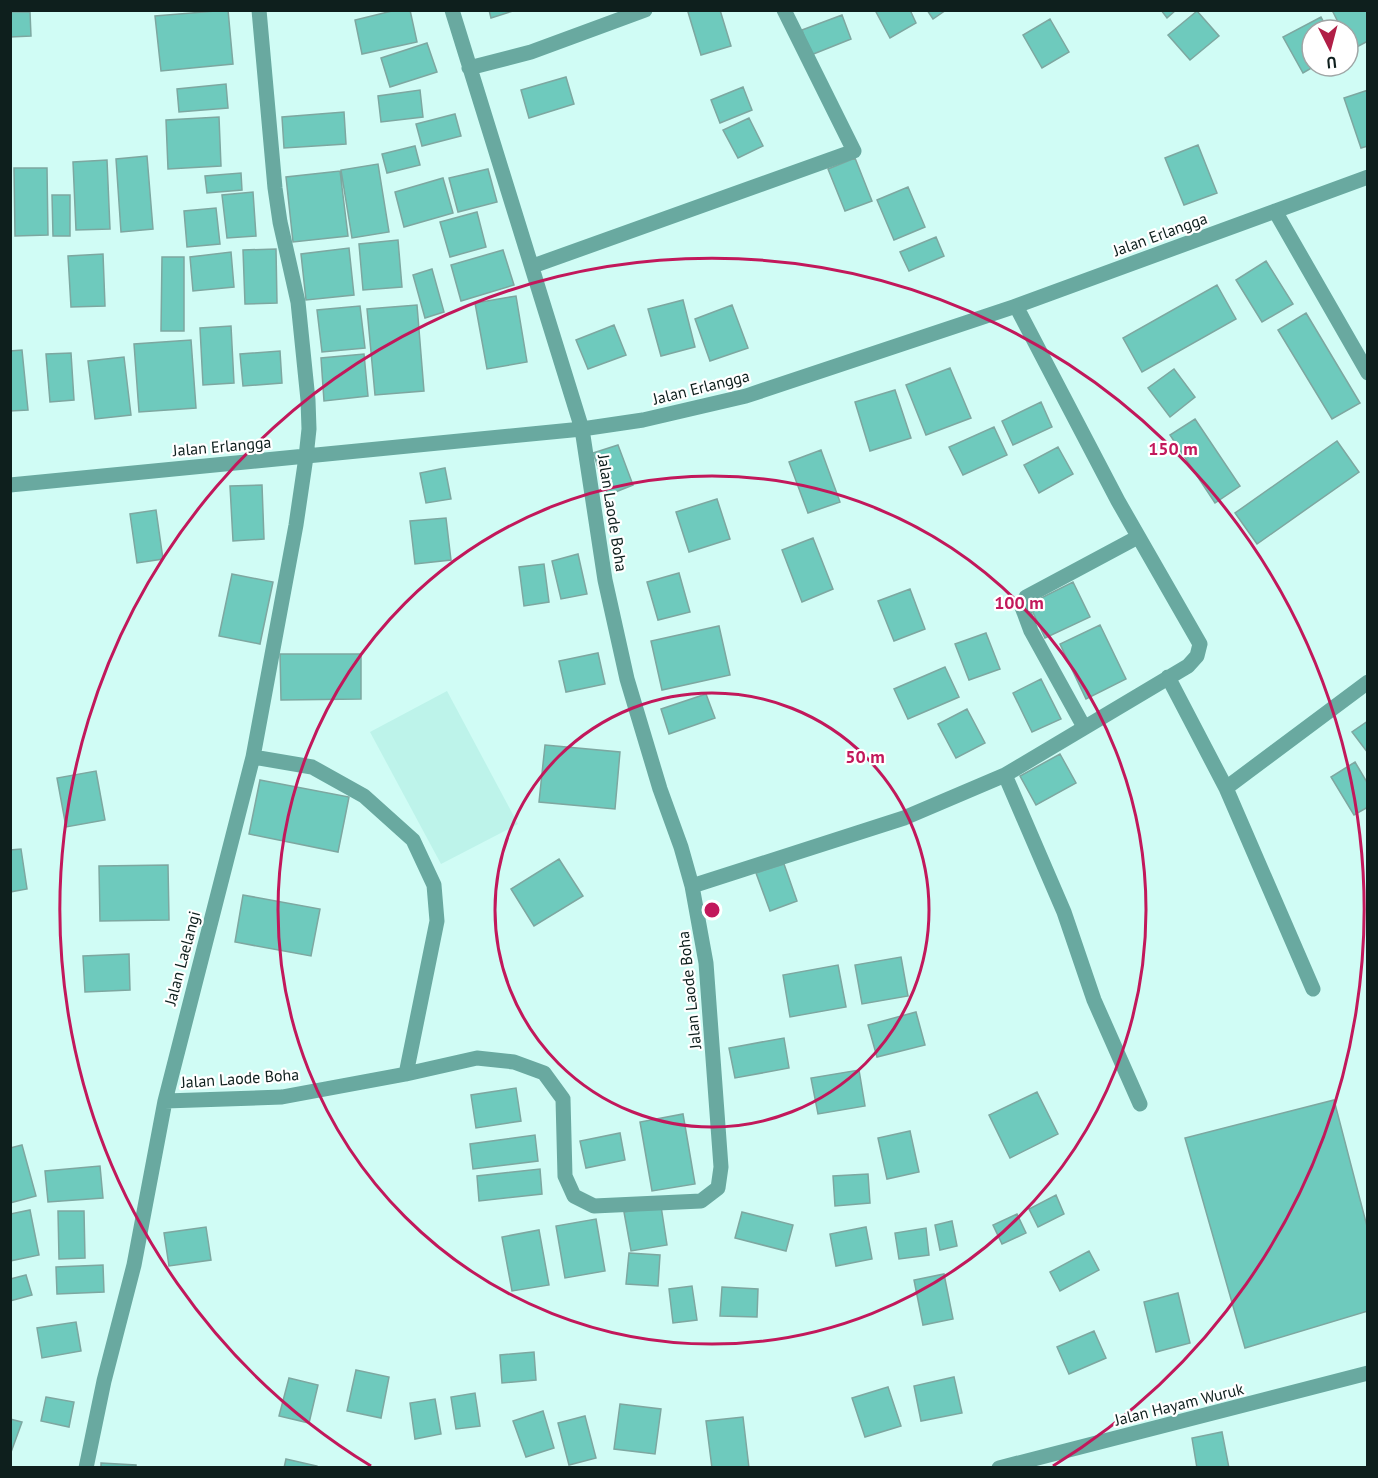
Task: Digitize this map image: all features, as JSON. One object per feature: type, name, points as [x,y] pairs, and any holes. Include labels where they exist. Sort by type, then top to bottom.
[{"type":"street","name":"Jalan Laelangi","points":[[86,1467],[104,1381],[134,1265],[165,1101],[254,757],[306,457],[309,419],[305,368],[298,302],[280,222],[275,188],[259,10]]},
{"type":"street","name":"Jalan Laode Boha","points":[[165,1101],[282,1097],[477,1058],[514,1062],[544,1073],[563,1098],[565,1176],[574,1196],[594,1206],[701,1201],[718,1188],[721,1167],[706,963],[692,886],[627,679],[605,580],[582,429],[452,10]]},
{"type":"street","points":[[469,68],[531,52],[645,10]]},
{"type":"street","points":[[532,266],[854,151],[784,10]]},
{"type":"street","name":"Jalan Erlangga","points":[[10,485],[582,429],[643,420],[746,396],[1016,306],[1368,177]]},
{"type":"street","points":[[1275,211],[1368,372]]},
{"type":"street","points":[[692,886],[904,818],[1005,775],[1188,666],[1197,657],[1200,644],[1138,537],[1016,306]]},
{"type":"street","points":[[1084,727],[1031,631],[1022,607],[1026,597],[1138,537]]},
{"type":"street","points":[[1168,677],[1226,788],[1313,989]]},
{"type":"street","points":[[1226,788],[1368,682]]},
{"type":"street","points":[[254,757],[312,767],[364,796],[413,840],[435,885],[437,921],[406,1074]]},
{"type":"street","points":[[1005,775],[1064,912],[1094,1000],[1140,1104]]},
{"type":"street","name":"Jalan Hayam Wuruk","points":[[999,1467],[1368,1374]]},
{"type":"shaded area","points":[[447,691],[518,824],[441,864],[370,732]]},
{"type":"building","points":[[228,10],[233,64],[161,71],[155,16]]},
{"type":"building","points":[[396,10],[410,10],[417,42],[362,54],[355,20]]},
{"type":"building","points":[[489,10],[516,10],[491,18]]},
{"type":"building","points":[[691,10],[720,10],[731,46],[701,55],[688,12]]},
{"type":"building","points":[[875,10],[910,10],[916,23],[890,38]]},
{"type":"building","points":[[927,10],[946,10],[933,19]]},
{"type":"building","points":[[1161,10],[1176,10],[1167,18]]},
{"type":"building","points":[[1332,10],[1368,10],[1368,41],[1360,45],[1360,18],[1336,18]]},
{"type":"building","points":[[1197,11],[1219,36],[1190,60],[1168,35]]},
{"type":"building","points":[[10,12],[30,12],[31,36],[10,37]]},
{"type":"building","points":[[842,15],[851,39],[811,55],[802,30]]},
{"type":"building","points":[[1050,19],[1069,52],[1042,68],[1023,35]]},
{"type":"building","points":[[1300,28],[1300,68],[1283,37]]},
{"type":"building","points":[[427,43],[437,72],[390,87],[381,58]]},
{"type":"building","points":[[566,77],[574,104],[529,118],[521,90]]},
{"type":"building","points":[[226,84],[228,108],[179,112],[177,89]]},
{"type":"building","points":[[743,87],[752,110],[720,123],[711,100]]},
{"type":"building","points":[[420,90],[423,117],[381,122],[378,96]]},
{"type":"building","points":[[1368,90],[1368,146],[1361,148],[1344,98]]},
{"type":"building","points":[[344,112],[346,144],[284,148],[282,117]]},
{"type":"building","points":[[455,114],[461,136],[422,146],[416,124]]},
{"type":"building","points":[[219,117],[221,166],[168,169],[166,120]]},
{"type":"building","points":[[749,118],[763,146],[738,158],[723,130]]},
{"type":"building","points":[[1198,145],[1217,193],[1184,205],[1165,158]]},
{"type":"building","points":[[415,146],[420,165],[387,173],[382,154]]},
{"type":"building","points":[[147,156],[153,229],[121,232],[116,159]]},
{"type":"building","points":[[855,158],[872,201],[845,211],[828,169]]},
{"type":"building","points":[[107,160],[110,229],[76,230],[73,162]]},
{"type":"building","points":[[378,164],[389,232],[352,238],[341,170]]},
{"type":"building","points":[[14,168],[47,168],[48,235],[15,236]]},
{"type":"building","points":[[488,169],[497,202],[458,212],[449,178]]},
{"type":"building","points":[[340,171],[348,236],[293,242],[286,177]]},
{"type":"building","points":[[241,173],[242,190],[207,193],[205,176]]},
{"type":"building","points":[[443,178],[453,213],[404,227],[395,192]]},
{"type":"building","points":[[908,187],[925,227],[894,240],[877,200]]},
{"type":"building","points":[[253,192],[256,236],[227,238],[222,195]]},
{"type":"building","points":[[52,195],[70,195],[70,236],[53,236]]},
{"type":"building","points":[[216,208],[220,244],[187,247],[184,211]]},
{"type":"building","points":[[477,212],[486,247],[450,257],[440,222]]},
{"type":"building","points":[[936,237],[944,256],[909,271],[900,252]]},
{"type":"building","points":[[398,240],[402,287],[363,290],[359,244]]},
{"type":"building","points":[[349,248],[354,295],[306,300],[301,254]]},
{"type":"building","points":[[276,249],[277,303],[245,304],[243,250]]},
{"type":"building","points":[[503,250],[514,285],[461,301],[451,265]]},
{"type":"building","points":[[231,252],[234,287],[193,291],[190,257]]},
{"type":"building","points":[[103,254],[105,306],[71,307],[68,256]]},
{"type":"building","points":[[162,257],[184,257],[184,331],[161,331]]},
{"type":"building","points":[[1266,261],[1293,304],[1262,322],[1236,280]]},
{"type":"building","points":[[432,269],[444,312],[425,318],[413,275]]},
{"type":"building","points":[[1217,285],[1236,319],[1142,372],[1123,338]]},
{"type":"building","points":[[516,296],[527,362],[487,369],[475,303]]},
{"type":"building","points":[[683,300],[695,347],[661,356],[648,309]]},
{"type":"building","points":[[417,305],[424,391],[375,395],[367,309]]},
{"type":"building","points":[[732,305],[748,348],[710,361],[695,319]]},
{"type":"building","points":[[360,306],[365,348],[322,352],[317,310]]},
{"type":"building","points":[[1306,313],[1360,403],[1332,419],[1278,330]]},
{"type":"building","points":[[614,325],[626,355],[588,369],[576,340]]},
{"type":"building","points":[[231,326],[234,383],[203,385],[200,328]]},
{"type":"building","points":[[191,340],[196,408],[139,412],[134,344]]},
{"type":"building","points":[[22,350],[28,410],[10,411],[10,351]]},
{"type":"building","points":[[280,351],[282,383],[243,386],[240,354]]},
{"type":"building","points":[[71,353],[74,400],[50,402],[46,354]]},
{"type":"building","points":[[364,354],[368,396],[324,401],[321,358]]},
{"type":"building","points":[[124,357],[131,415],[95,419],[88,361]]},
{"type":"building","points":[[950,368],[971,418],[926,435],[906,385]]},
{"type":"building","points":[[1174,369],[1195,397],[1170,417],[1148,388]]},
{"type":"building","points":[[895,390],[911,438],[870,451],[855,402]]},
{"type":"building","points":[[1041,402],[1052,427],[1013,445],[1002,421]]},
{"type":"building","points":[[1195,419],[1240,486],[1215,503],[1170,435]]},
{"type":"building","points":[[994,427],[1007,455],[963,475],[949,447]]},
{"type":"building","points":[[1337,441],[1359,472],[1257,544],[1235,513]]},
{"type":"building","points":[[618,445],[633,485],[608,495],[593,453]]},
{"type":"building","points":[[1058,447],[1073,474],[1039,493],[1024,465]]},
{"type":"building","points":[[821,450],[840,502],[808,513],[789,462]]},
{"type":"building","points":[[445,468],[451,499],[426,503],[420,473]]},
{"type":"building","points":[[262,485],[264,539],[233,541],[230,486]]},
{"type":"building","points":[[717,499],[730,539],[689,552],[676,512]]},
{"type":"building","points":[[156,510],[163,559],[137,563],[130,514]]},
{"type":"building","points":[[446,518],[451,560],[415,564],[410,521]]},
{"type":"building","points":[[813,538],[833,589],[802,602],[782,550]]},
{"type":"building","points":[[578,554],[587,594],[561,599],[552,561]]},
{"type":"building","points":[[544,564],[549,602],[524,606],[519,567]]},
{"type":"building","points":[[679,573],[690,612],[658,620],[647,582]]},
{"type":"building","points":[[232,574],[273,582],[260,644],[219,636]]},
{"type":"building","points":[[1073,582],[1090,617],[1045,638],[1029,604]]},
{"type":"building","points":[[910,589],[925,629],[894,641],[878,601]]},
{"type":"building","points":[[1100,625],[1126,679],[1086,699],[1060,644]]},
{"type":"building","points":[[719,626],[730,675],[662,690],[651,641]]},
{"type":"building","points":[[986,633],[1000,669],[969,680],[955,644]]},
{"type":"building","points":[[598,653],[605,684],[566,692],[559,661]]},
{"type":"building","points":[[280,654],[361,654],[361,699],[281,700]]},
{"type":"building","points":[[945,667],[959,697],[908,719],[894,689]]},
{"type":"building","points":[[1041,679],[1061,719],[1032,732],[1013,693]]},
{"type":"building","points":[[706,694],[715,718],[669,734],[661,709]]},
{"type":"building","points":[[967,709],[985,743],[956,758],[938,724]]},
{"type":"building","points":[[1368,721],[1368,753],[1352,732]]},
{"type":"building","points":[[545,745],[620,752],[615,809],[539,802]]},
{"type":"building","points":[[1060,754],[1076,783],[1036,805],[1020,776]]},
{"type":"building","points":[[1355,762],[1368,784],[1368,807],[1354,815],[1331,777]]},
{"type":"building","points":[[96,771],[105,820],[66,827],[57,778]]},
{"type":"building","points":[[260,780],[349,797],[338,852],[249,834]]},
{"type":"building","points":[[21,849],[27,889],[10,892],[10,850]]},
{"type":"building","points":[[559,859],[583,896],[534,926],[511,889]]},
{"type":"building","points":[[784,864],[797,901],[770,911],[756,873]]},
{"type":"building","points":[[168,865],[169,920],[100,921],[99,866]]},
{"type":"building","points":[[243,895],[320,909],[311,956],[235,942]]},
{"type":"building","points":[[129,954],[130,990],[85,992],[83,956]]},
{"type":"building","points":[[901,957],[908,996],[862,1004],[855,965]]},
{"type":"building","points":[[838,965],[846,1007],[790,1017],[783,975]]},
{"type":"building","points":[[916,1012],[925,1045],[877,1057],[868,1025]]},
{"type":"building","points":[[784,1038],[789,1068],[735,1078],[729,1048]]},
{"type":"building","points":[[859,1070],[865,1106],[818,1114],[811,1078]]},
{"type":"building","points":[[516,1088],[521,1121],[476,1128],[471,1095]]},
{"type":"building","points":[[1037,1092],[1058,1134],[1010,1158],[989,1115]]},
{"type":"building","points":[[1334,1100],[1368,1230],[1368,1311],[1245,1348],[1185,1138]]},
{"type":"building","points":[[683,1114],[695,1184],[652,1191],[640,1122]]},
{"type":"building","points":[[910,1131],[919,1172],[887,1179],[878,1138]]},
{"type":"building","points":[[620,1133],[625,1160],[586,1168],[580,1141]]},
{"type":"building","points":[[535,1135],[538,1161],[473,1169],[470,1144]]},
{"type":"building","points":[[22,1145],[36,1196],[10,1203],[10,1148]]},
{"type":"building","points":[[100,1166],[103,1198],[48,1202],[45,1171]]},
{"type":"building","points":[[540,1169],[542,1194],[479,1201],[477,1176]]},
{"type":"building","points":[[868,1174],[870,1203],[835,1206],[833,1176]]},
{"type":"building","points":[[1056,1195],[1064,1214],[1038,1227],[1029,1209]]},
{"type":"building","points":[[661,1206],[667,1245],[631,1251],[624,1212]]},
{"type":"building","points":[[30,1210],[39,1255],[10,1261],[10,1214]]},
{"type":"building","points":[[58,1211],[84,1211],[85,1258],[59,1259]]},
{"type":"building","points":[[742,1212],[793,1225],[786,1251],[735,1238]]},
{"type":"building","points":[[1017,1214],[1026,1233],[1002,1244],[993,1225]]},
{"type":"building","points":[[596,1219],[605,1271],[565,1278],[556,1226]]},
{"type":"building","points":[[952,1221],[957,1246],[940,1250],[935,1225]]},
{"type":"building","points":[[206,1227],[211,1260],[169,1266],[164,1233]]},
{"type":"building","points":[[866,1227],[872,1259],[836,1266],[830,1234]]},
{"type":"building","points":[[926,1228],[929,1255],[899,1259],[895,1233]]},
{"type":"building","points":[[539,1230],[549,1285],[512,1291],[502,1237]]},
{"type":"building","points":[[1089,1251],[1099,1270],[1060,1291],[1050,1272]]},
{"type":"building","points":[[629,1253],[660,1255],[658,1286],[626,1284]]},
{"type":"building","points":[[103,1265],[104,1292],[57,1294],[56,1267]]},
{"type":"building","points":[[944,1274],[953,1319],[923,1325],[914,1280]]},
{"type":"building","points":[[26,1275],[32,1295],[10,1301],[10,1279]]},
{"type":"building","points":[[692,1286],[697,1320],[673,1323],[669,1289]]},
{"type":"building","points":[[722,1287],[758,1289],[757,1317],[720,1316]]},
{"type":"building","points":[[1178,1293],[1190,1343],[1156,1352],[1144,1302]]},
{"type":"building","points":[[76,1322],[81,1351],[42,1358],[37,1328]]},
{"type":"building","points":[[1094,1331],[1106,1358],[1069,1374],[1057,1347]]},
{"type":"building","points":[[534,1352],[536,1380],[502,1383],[500,1355]]},
{"type":"building","points":[[356,1370],[389,1377],[381,1418],[347,1411]]},
{"type":"building","points":[[954,1377],[962,1413],[921,1421],[914,1386]]},
{"type":"building","points":[[289,1378],[318,1385],[309,1423],[279,1416]]},
{"type":"building","points":[[888,1387],[901,1426],[865,1437],[852,1398]]},
{"type":"building","points":[[475,1393],[480,1426],[456,1429],[451,1397]]},
{"type":"building","points":[[46,1397],[74,1402],[69,1427],[41,1421]]},
{"type":"building","points":[[435,1399],[441,1434],[415,1439],[410,1403]]},
{"type":"building","points":[[620,1404],[661,1409],[655,1454],[614,1449]]},
{"type":"building","points":[[543,1411],[554,1448],[526,1457],[513,1421]]},
{"type":"building","points":[[585,1416],[596,1458],[569,1465],[558,1423]]},
{"type":"building","points":[[743,1417],[749,1468],[712,1468],[706,1421]]},
{"type":"building","points":[[10,1419],[22,1422],[10,1455]]},
{"type":"building","points":[[1222,1432],[1229,1468],[1197,1468],[1192,1438]]},
{"type":"building","points":[[286,1459],[317,1466],[317,1468],[284,1468]]},
{"type":"building","points":[[101,1463],[136,1465],[136,1468],[101,1468]]}]
